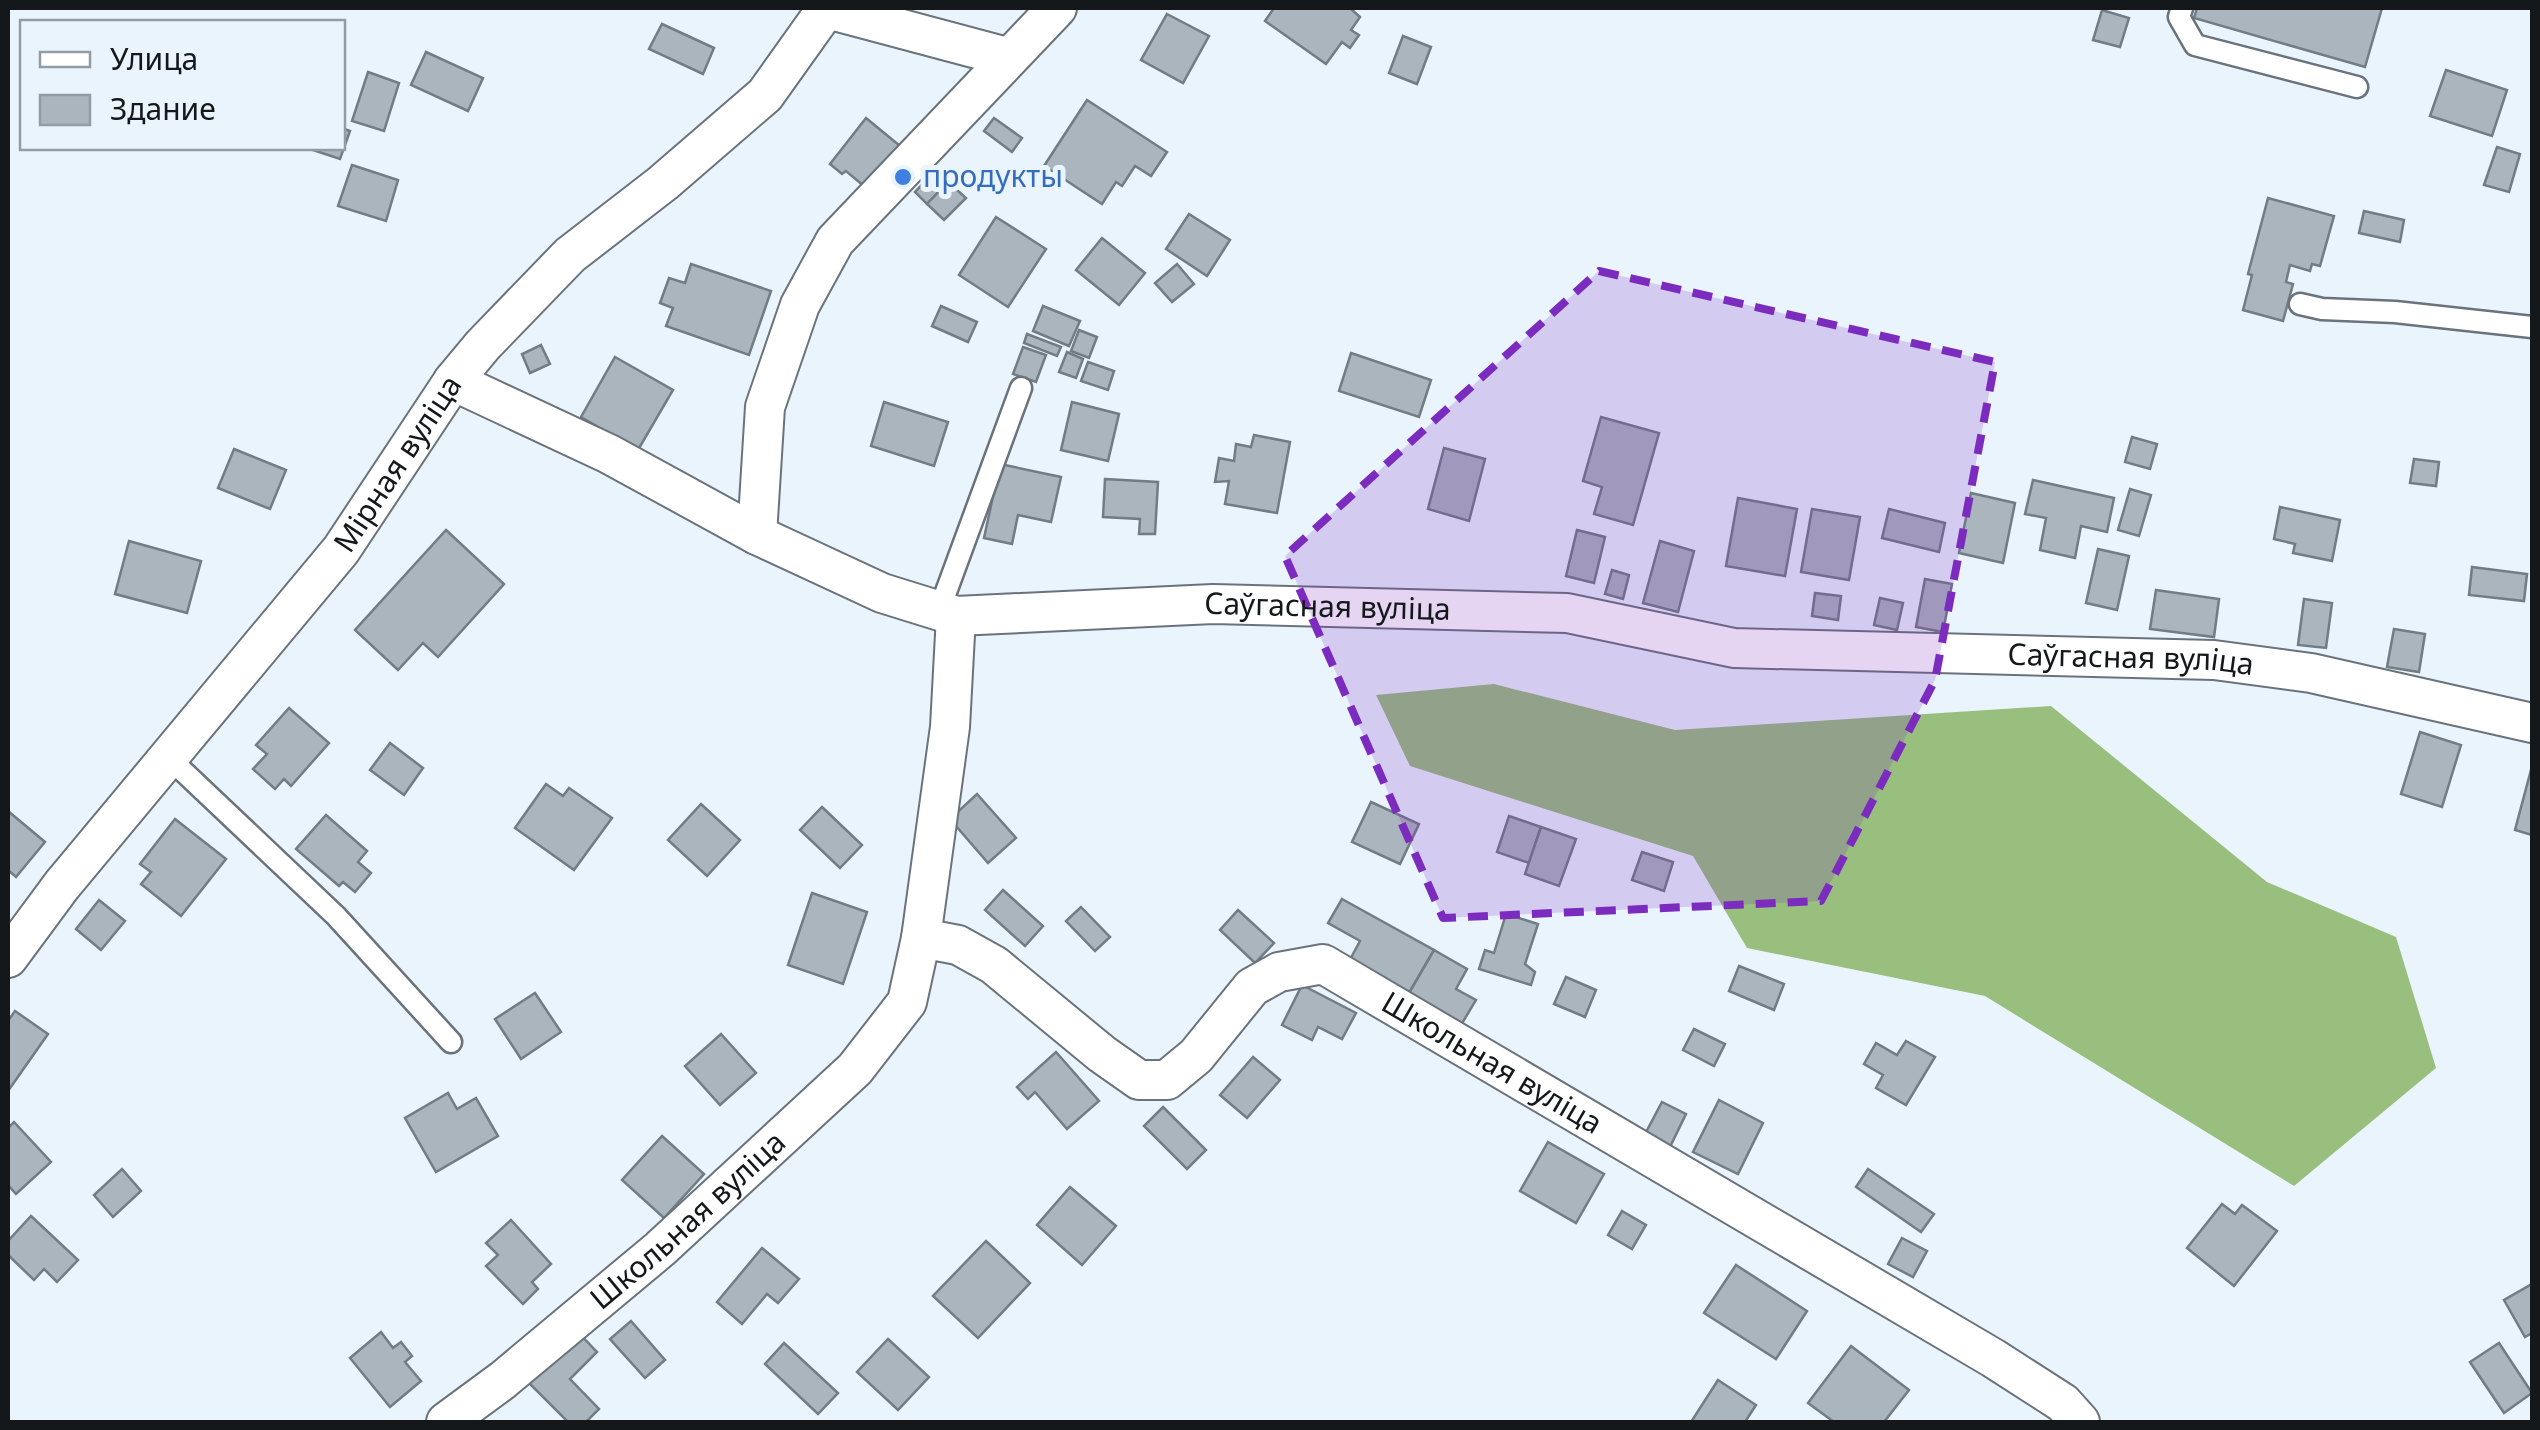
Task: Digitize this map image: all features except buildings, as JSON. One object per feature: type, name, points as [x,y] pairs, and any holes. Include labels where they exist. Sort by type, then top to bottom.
[{"type":"street","name":"Мірная вуліца","points":[[8,958],[168,757],[341,550],[453,381],[570,255],[765,96],[826,8],[1007,57]]},
{"type":"street","points":[[757,535],[764,407],[800,305],[835,242],[1057,8]]},
{"type":"street","name":"Саўгасная вуліца","points":[[453,381],[609,454],[757,535],[882,593],[947,613],[1214,604],[1566,613],[1734,648],[2214,660],[2311,673],[2532,722]]},
{"type":"street","name":"Школьная вуліца","points":[[446,1422],[660,1250],[855,1069],[906,1002],[921,938],[950,727],[947,613]]},
{"type":"street","name":"Школьная вуліца","points":[[921,938],[958,944],[994,965],[1139,1080],[1167,1080],[1182,1068],[1252,987],[1279,972],[1322,964],[1993,1358],[2063,1403],[2080,1422]]},
{"type":"lane","points":[[2182,8],[2179,17],[2195,45],[2357,86]]},
{"type":"lane","points":[[2300,304],[2532,327]]},
{"type":"lane","points":[[947,613],[1021,388]]},
{"type":"lane","points":[[168,757],[336,916],[451,1042]]},
{"type":"highlighted area","points":[[1599,271],[1995,362],[1935,680],[1821,901],[1443,918],[1285,556]]},
{"type":"green space","points":[[1494,684],[1675,730],[2051,706],[2267,882],[2396,937],[2436,1068],[2294,1186],[1985,996],[1747,948],[1693,856],[1410,766],[1376,695]]},
{"type":"place","name":"продукты","points":[[903,177]]}]
